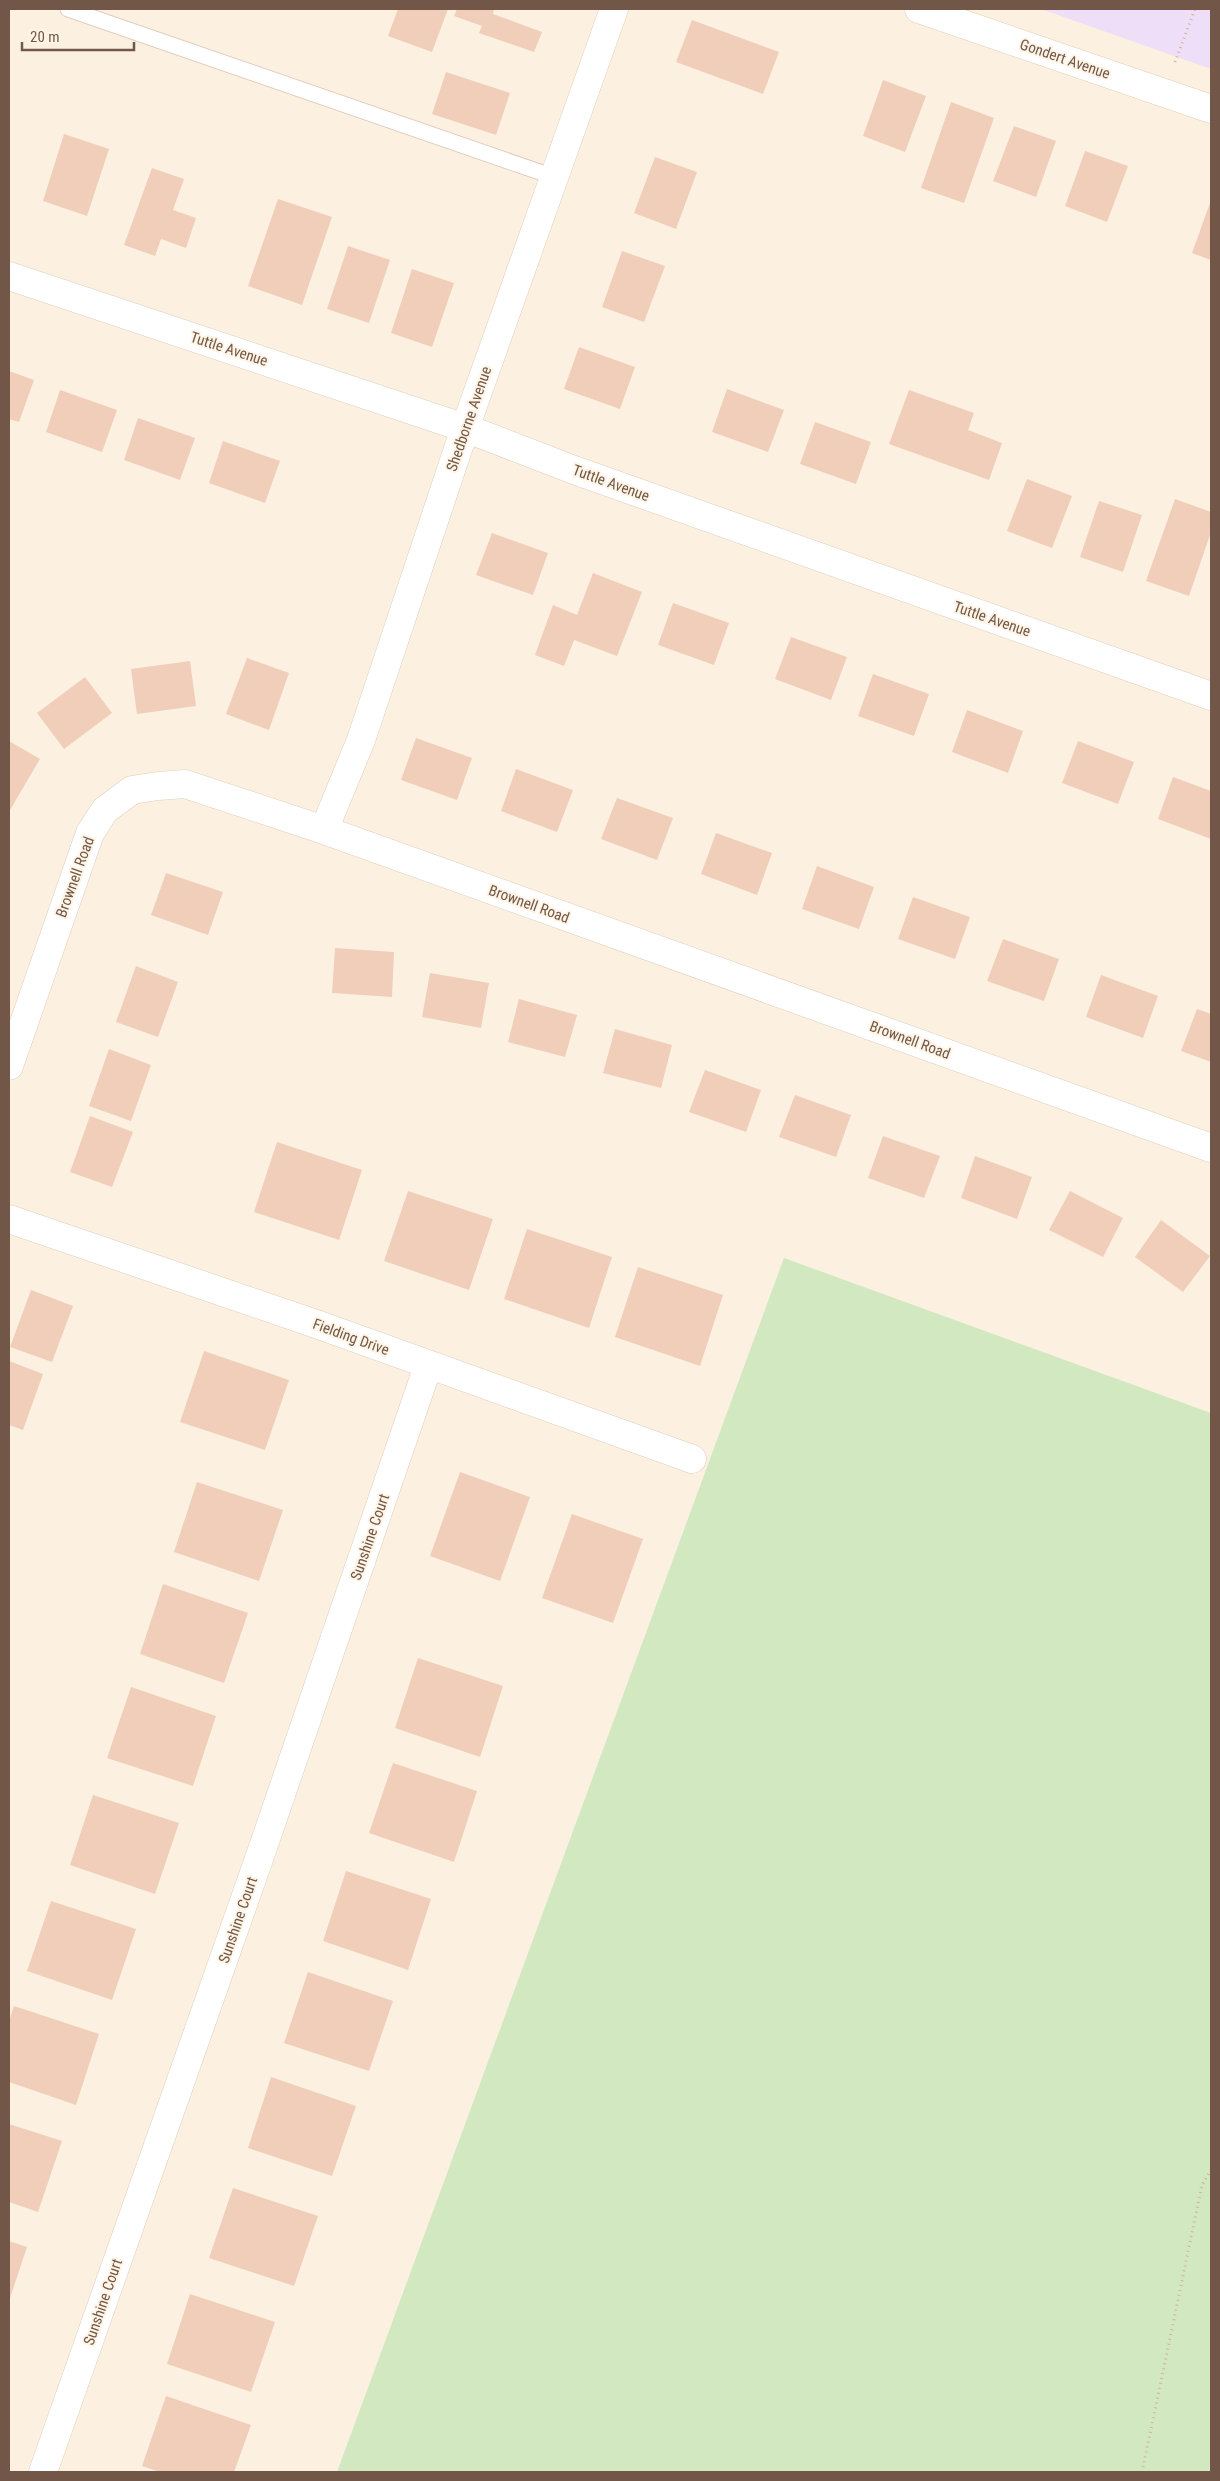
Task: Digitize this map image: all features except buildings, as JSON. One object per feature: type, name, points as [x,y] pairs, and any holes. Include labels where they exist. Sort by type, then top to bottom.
[{"type":"street","name":"Shedborne Avenue","points":[[324,830],[361,740],[465,428],[614,9]]},
{"type":"street","name":"Gondert Avenue","points":[[920,9],[1211,109]]},
{"type":"street","name":"Tuttle Avenue","points":[[9,276],[465,428],[628,490],[1211,696]]},
{"type":"street","name":"Brownell Road","points":[[9,1066],[90,833],[106,810],[132,790],[186,784],[324,830],[1211,1148]]},
{"type":"street","name":"Fielding Drive","points":[[9,1219],[319,1326],[692,1459]]},
{"type":"street","name":"Sunshine Court","points":[[43,2472],[260,1856],[428,1366]]},
{"type":"lane","points":[[68,9],[554,177]]},
{"type":"path","points":[[1163,93],[1195,9]]},
{"type":"path","points":[[1142,2472],[1202,2185],[1211,2170]]},
{"type":"shaded area","points":[[1041,9],[1211,9],[1211,69]]},
{"type":"green space","points":[[784,1258],[1211,1413],[1211,2472],[337,2472]]}]
